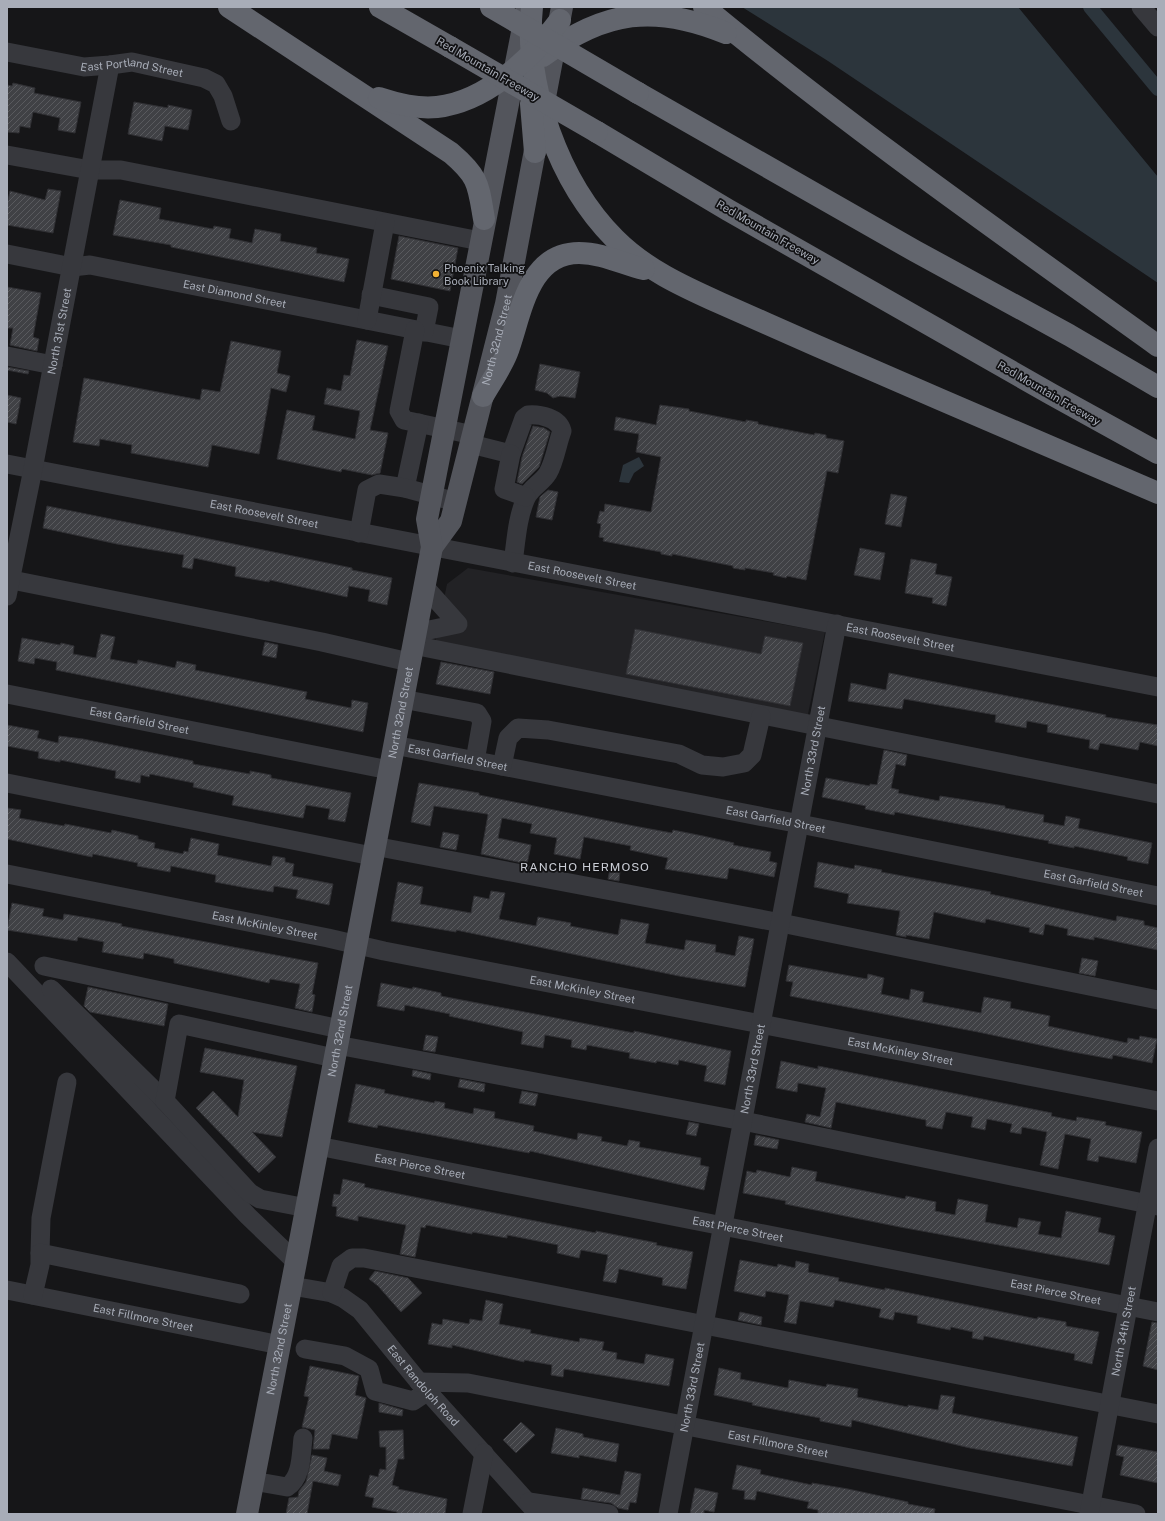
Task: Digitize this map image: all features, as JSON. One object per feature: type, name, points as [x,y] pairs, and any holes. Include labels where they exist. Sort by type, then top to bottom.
[{"type":"highway","points":[[229,7],[451,153],[466,166],[474,176],[479,189],[484,219]]},
{"type":"highway","name":"Red Mountain Freeway","points":[[380,7],[597,132],[728,210],[1051,394],[1158,453]]},
{"type":"highway","points":[[491,7],[914,251],[1069,335],[1158,387]]},
{"type":"highway","points":[[510,7],[556,149],[577,192],[592,214],[616,240],[654,271]]},
{"type":"highway","points":[[532,7],[526,58],[534,127],[535,152]]},
{"type":"highway","points":[[704,7],[752,47],[949,195],[1158,346]]},
{"type":"highway","points":[[354,88],[398,104],[415,107],[437,107],[457,102],[478,94],[526,58],[561,14]]},
{"type":"highway","points":[[526,58],[554,48],[597,24],[623,16],[645,15],[687,18],[729,34],[752,47]]},
{"type":"highway","points":[[483,396],[506,356],[529,287],[541,270],[551,260],[564,255],[592,254],[654,271],[756,319],[1158,494]]},
{"type":"main road","name":"North 32nd Street","points":[[247,1514],[307,1208],[355,944],[432,547],[427,519],[484,219],[510,92],[526,58],[527,7]]},
{"type":"main road","name":"North 32nd Street","points":[[432,547],[451,521],[506,304],[561,14]]},
{"type":"street","points":[[1141,7],[1158,27]]},
{"type":"street","name":"East Portland Street","points":[[7,52],[84,67],[132,62],[204,78],[216,84],[223,96],[231,121]]},
{"type":"street","name":"North 31st Street","points":[[8,585],[33,469],[110,65]]},
{"type":"street","points":[[7,155],[90,170],[121,170],[480,241]]},
{"type":"street","points":[[367,320],[385,223]]},
{"type":"street","name":"East Diamond Street","points":[[7,254],[72,267],[90,266],[462,340]]},
{"type":"street","points":[[371,295],[429,307],[420,331],[399,411],[404,420],[444,429],[511,454]]},
{"type":"street","points":[[7,356],[53,365]]},
{"type":"street","points":[[513,563],[521,512],[526,498],[533,487],[544,479],[549,472],[562,431],[561,425],[544,417],[528,415],[524,418],[511,454],[504,489],[526,498]]},
{"type":"street","points":[[405,488],[419,423]]},
{"type":"street","name":"East Roosevelt Street","points":[[7,464],[1158,687]]},
{"type":"street","points":[[359,533],[367,490],[379,484],[405,488],[456,502]]},
{"type":"street","points":[[8,585],[314,641],[412,647],[1158,794]]},
{"type":"street","points":[[412,647],[458,624],[424,586]]},
{"type":"street","name":"North 33rd Street","points":[[668,1514],[724,1226],[837,624]]},
{"type":"street","name":"East Garfield Street","points":[[7,694],[389,770]]},
{"type":"street","points":[[402,699],[478,713],[482,721],[475,761]]},
{"type":"street","points":[[502,766],[508,738],[518,728],[548,730],[679,754],[702,764],[723,767],[744,763],[752,755],[761,716]]},
{"type":"street","name":"East Garfield Street","points":[[394,745],[800,824],[1158,896]]},
{"type":"street","points":[[7,783],[373,851],[781,923],[1158,1000]]},
{"type":"street","name":"East McKinley Street","points":[[7,874],[355,944],[1158,1101]]},
{"type":"street","points":[[7,962],[242,1210],[296,1262]]},
{"type":"street","points":[[44,966],[337,1044],[743,1120],[1153,1205]]},
{"type":"street","points":[[51,989],[165,1102],[250,1193],[260,1199],[307,1208]]},
{"type":"street","points":[[165,1102],[178,1024],[298,1050],[337,1044]]},
{"type":"street","points":[[33,1295],[40,1265],[41,1218],[67,1082]]},
{"type":"street","name":"East Pierce Street","points":[[318,1146],[1158,1312]]},
{"type":"street","name":"North 34th Street","points":[[1090,1510],[1128,1306],[1153,1205],[1158,1148]]},
{"type":"street","points":[[40,1253],[240,1294]]},
{"type":"street","points":[[332,1293],[341,1266],[352,1258],[364,1258],[1158,1414]]},
{"type":"street","name":"East Randolph Road","points":[[292,1286],[332,1293],[343,1298],[360,1310],[423,1387],[534,1508]]},
{"type":"street","name":"East Fillmore Street","points":[[7,1290],[280,1345]]},
{"type":"street","points":[[305,1349],[345,1356],[369,1368],[375,1391],[413,1401],[423,1387]]},
{"type":"street","name":"East Fillmore Street","points":[[423,1387],[468,1382],[685,1425],[1090,1510],[1136,1514]]},
{"type":"street","points":[[253,1481],[286,1487],[292,1484],[297,1476],[303,1438]]},
{"type":"street","points":[[472,1514],[484,1453]]},
{"type":"street","points":[[534,1508],[609,1514]]},
{"type":"shaded area","points":[[742,7],[1018,7],[1158,177],[1158,283],[828,61]]},
{"type":"shaded area","points":[[639,457],[644,466],[634,473],[629,483],[619,482],[623,465]]},
{"type":"shaded area","points":[[468,568],[825,632],[807,719],[435,644],[447,584]]},
{"type":"building","points":[[13,83],[35,88],[34,93],[81,102],[75,133],[58,130],[60,118],[33,112],[30,128],[20,126],[19,133],[7,132],[7,85],[12,86]]},
{"type":"building","points":[[134,102],[168,108],[168,105],[192,110],[188,130],[165,126],[162,141],[128,134]]},
{"type":"building","points":[[48,189],[61,191],[53,233],[7,225],[7,205],[10,191],[45,200]]},
{"type":"building","points":[[120,200],[161,208],[159,219],[213,229],[214,226],[231,229],[229,238],[252,243],[255,229],[281,234],[280,241],[317,248],[316,253],[349,259],[344,282],[171,247],[171,245],[113,235]]},
{"type":"building","points":[[399,236],[458,248],[450,291],[391,279]]},
{"type":"building","points":[[7,287],[41,293],[33,337],[39,339],[37,351],[10,345],[13,328],[7,328]]},
{"type":"building","points":[[357,340],[388,346],[370,430],[388,433],[380,473],[372,475],[342,469],[341,472],[277,459],[287,410],[315,416],[312,430],[355,439],[360,411],[324,404],[327,388],[341,391],[344,375],[350,376]]},
{"type":"building","points":[[231,341],[281,351],[277,373],[290,376],[286,392],[271,388],[259,454],[212,445],[208,467],[131,453],[132,445],[100,439],[99,446],[73,442],[84,378],[200,400],[202,389],[220,392]]},
{"type":"building","points":[[540,364],[580,372],[575,398],[560,396],[553,398],[547,393],[535,390]]},
{"type":"building","points":[[7,367],[29,371],[28,374],[7,370]]},
{"type":"building","points":[[7,395],[21,398],[16,424],[7,422]]},
{"type":"building","points":[[660,405],[689,409],[689,411],[746,422],[746,420],[758,422],[758,424],[814,435],[815,433],[826,435],[826,438],[844,441],[838,473],[827,471],[806,580],[787,576],[786,578],[773,575],[774,573],[745,568],[745,570],[733,568],[733,566],[672,554],[672,556],[661,554],[661,552],[603,541],[604,538],[599,537],[601,524],[597,523],[600,511],[604,512],[605,504],[651,512],[661,457],[636,452],[639,434],[614,430],[616,417],[656,425]]},
{"type":"building","points":[[533,426],[544,428],[550,432],[539,467],[522,484],[517,482],[522,457]]},
{"type":"building","points":[[548,490],[558,492],[552,520],[536,517],[540,497]]},
{"type":"building","points":[[891,494],[907,497],[901,527],[885,524]]},
{"type":"building","points":[[47,506],[352,568],[352,570],[392,578],[387,605],[368,601],[370,590],[349,586],[347,597],[270,580],[269,582],[235,576],[236,567],[194,558],[192,569],[182,567],[184,555],[117,544],[43,528]]},
{"type":"building","points":[[860,548],[885,553],[880,580],[854,575]]},
{"type":"building","points":[[911,559],[937,564],[935,574],[952,577],[946,606],[932,603],[933,598],[905,593]]},
{"type":"building","points":[[635,629],[761,654],[765,636],[803,643],[790,706],[626,674]]},
{"type":"building","points":[[101,634],[115,637],[110,659],[137,664],[138,660],[175,668],[177,661],[196,665],[195,670],[307,692],[305,699],[351,708],[352,700],[368,703],[363,732],[56,670],[57,662],[35,658],[34,664],[18,661],[22,638],[74,646],[73,654],[96,658]]},
{"type":"building","points":[[265,642],[278,645],[276,658],[262,655]]},
{"type":"building","points":[[441,662],[494,672],[490,694],[436,684]]},
{"type":"building","points":[[889,673],[1106,715],[1105,717],[1158,725],[1158,746],[1140,742],[1138,750],[1100,743],[1098,750],[1089,748],[1090,740],[1047,732],[1048,725],[1027,721],[1026,728],[995,722],[996,715],[904,699],[902,709],[848,701],[851,683],[886,690]]},
{"type":"building","points":[[7,725],[39,731],[37,738],[58,743],[59,736],[83,739],[193,761],[193,764],[250,774],[250,771],[271,775],[271,778],[351,793],[345,822],[328,819],[330,809],[306,805],[303,818],[232,805],[234,796],[193,787],[194,783],[150,774],[149,777],[141,775],[140,783],[115,778],[116,771],[60,760],[60,762],[38,758],[39,752],[7,746]]},
{"type":"building","points":[[884,750],[907,755],[905,766],[896,764],[891,788],[899,790],[898,793],[939,801],[940,796],[1005,806],[1005,808],[1044,815],[1043,822],[1064,826],[1066,816],[1080,819],[1078,828],[1152,843],[1148,864],[1127,860],[1128,857],[1074,846],[1074,848],[1048,843],[1049,841],[895,812],[894,815],[865,809],[866,806],[822,797],[826,778],[870,786],[870,784],[877,785]]},
{"type":"building","points":[[419,783],[479,793],[479,795],[634,826],[672,833],[673,830],[734,843],[733,845],[771,852],[769,861],[777,863],[774,877],[729,868],[727,879],[665,869],[668,858],[630,850],[631,846],[584,837],[580,859],[554,854],[557,838],[530,833],[532,824],[502,818],[498,838],[531,845],[527,864],[481,854],[487,814],[434,806],[430,826],[411,822]]},
{"type":"building","points":[[7,808],[21,810],[19,818],[64,826],[65,824],[111,833],[112,830],[138,836],[138,839],[155,843],[154,848],[183,854],[184,851],[188,852],[191,838],[219,844],[217,855],[271,866],[273,856],[285,858],[285,862],[294,864],[292,876],[333,884],[329,905],[296,898],[298,890],[274,886],[273,892],[247,888],[215,882],[216,875],[171,866],[170,872],[137,866],[138,863],[93,854],[92,857],[7,839]]},
{"type":"building","points":[[443,832],[459,835],[456,850],[440,847]]},
{"type":"building","points":[[818,862],[854,869],[855,865],[882,870],[881,872],[991,892],[990,894],[1116,921],[1117,916],[1144,921],[1144,925],[1158,928],[1158,950],[1094,937],[1094,940],[1067,935],[1068,929],[1045,924],[1043,935],[1029,932],[1030,928],[986,919],[985,923],[934,912],[929,939],[906,935],[906,937],[896,935],[900,911],[847,903],[849,894],[814,887]]},
{"type":"building","points":[[610,869],[620,871],[619,881],[608,879]]},
{"type":"building","points":[[398,882],[423,887],[420,904],[471,913],[474,896],[489,899],[491,891],[505,893],[499,919],[536,926],[538,917],[571,923],[570,926],[618,935],[621,919],[649,924],[645,943],[684,950],[686,940],[716,945],[715,952],[735,956],[739,936],[754,939],[745,987],[679,976],[456,930],[456,932],[391,921]]},
{"type":"building","points":[[12,903],[44,909],[42,916],[63,920],[64,914],[89,918],[122,924],[121,926],[318,963],[312,994],[315,995],[312,1012],[295,1008],[300,984],[270,979],[269,983],[174,963],[174,959],[144,953],[143,959],[102,952],[104,942],[78,937],[77,941],[7,930]]},
{"type":"building","points":[[1082,958],[1098,961],[1095,976],[1079,973]]},
{"type":"building","points":[[789,965],[867,979],[868,974],[884,978],[881,994],[909,1000],[911,989],[924,992],[922,1002],[981,1013],[984,997],[1011,1002],[1010,1008],[1050,1016],[1048,1026],[1127,1043],[1128,1038],[1139,1040],[1140,1036],[1157,1039],[1152,1063],[1113,1055],[1112,1059],[1073,1052],[790,996],[793,982],[786,981]]},
{"type":"building","points":[[381,983],[412,989],[413,987],[441,993],[441,996],[634,1033],[634,1031],[731,1051],[725,1085],[704,1081],[707,1066],[679,1060],[678,1065],[657,1061],[656,1063],[629,1058],[630,1053],[587,1045],[586,1050],[571,1047],[572,1040],[545,1035],[543,1048],[521,1044],[523,1032],[449,1016],[450,1014],[405,1005],[404,1011],[377,1006]]},
{"type":"building","points":[[88,987],[168,1004],[164,1026],[90,1012],[84,1006]]},
{"type":"building","points":[[426,1035],[438,1037],[435,1052],[423,1050]]},
{"type":"building","points":[[205,1048],[297,1066],[282,1137],[252,1132],[276,1157],[259,1173],[196,1108],[213,1091],[238,1117],[244,1080],[200,1072]]},
{"type":"building","points":[[781,1061],[818,1069],[818,1066],[1052,1113],[1051,1116],[1076,1121],[1077,1117],[1106,1122],[1105,1125],[1142,1132],[1136,1163],[1099,1156],[1098,1162],[1087,1160],[1091,1139],[1065,1134],[1058,1169],[1040,1165],[1047,1132],[1022,1127],[1021,1134],[1010,1132],[1012,1124],[987,1119],[985,1130],[971,1127],[973,1117],[946,1112],[942,1129],[926,1126],[926,1120],[836,1102],[831,1128],[805,1122],[807,1114],[820,1117],[826,1088],[798,1083],[797,1092],[776,1088]]},
{"type":"building","points":[[413,1070],[431,1074],[430,1080],[412,1076]]},
{"type":"building","points":[[460,1079],[485,1084],[484,1092],[458,1087]]},
{"type":"building","points":[[356,1084],[385,1090],[384,1093],[434,1103],[435,1101],[445,1103],[444,1108],[473,1114],[474,1108],[495,1112],[494,1118],[534,1126],[533,1131],[577,1140],[578,1133],[602,1137],[601,1141],[627,1146],[629,1140],[640,1142],[639,1147],[701,1158],[700,1165],[709,1167],[704,1190],[530,1151],[529,1153],[378,1125],[377,1128],[348,1122]]},
{"type":"building","points":[[522,1091],[538,1094],[535,1106],[519,1103]]},
{"type":"building","points":[[689,1122],[699,1124],[696,1136],[686,1134]]},
{"type":"building","points":[[756,1135],[779,1140],[777,1149],[754,1145]]},
{"type":"building","points":[[792,1167],[817,1172],[815,1181],[905,1199],[906,1196],[936,1202],[935,1211],[955,1215],[958,1199],[988,1205],[985,1222],[1017,1228],[1019,1218],[1041,1222],[1038,1234],[1061,1238],[1066,1211],[1101,1218],[1098,1232],[1115,1236],[1109,1265],[900,1227],[785,1204],[786,1201],[743,1193],[747,1171],[756,1173],[757,1170],[790,1177]]},
{"type":"building","points":[[343,1179],[365,1184],[364,1187],[596,1233],[596,1231],[657,1243],[656,1245],[693,1252],[686,1289],[662,1285],[663,1278],[619,1269],[616,1283],[603,1281],[608,1255],[581,1250],[579,1258],[557,1253],[558,1245],[507,1235],[507,1238],[472,1232],[472,1234],[426,1225],[425,1228],[421,1227],[415,1257],[400,1254],[406,1225],[358,1216],[358,1221],[336,1216],[337,1207],[332,1206],[334,1194],[340,1195]]},
{"type":"building","points":[[740,1260],[777,1267],[778,1264],[795,1268],[796,1261],[809,1264],[808,1272],[839,1278],[838,1281],[885,1290],[885,1288],[1037,1319],[1038,1317],[1066,1322],[1066,1326],[1099,1332],[1092,1364],[1074,1360],[1075,1354],[984,1336],[983,1340],[972,1338],[973,1332],[951,1327],[950,1330],[917,1323],[918,1316],[895,1312],[893,1320],[879,1317],[881,1309],[835,1300],[833,1307],[800,1301],[796,1324],[784,1322],[789,1295],[766,1291],[765,1297],[734,1291]]},
{"type":"building","points":[[375,1271],[408,1278],[422,1293],[401,1312],[378,1286],[369,1279]]},
{"type":"building","points":[[486,1300],[503,1304],[499,1324],[531,1330],[530,1333],[579,1342],[580,1338],[604,1342],[602,1350],[617,1353],[616,1359],[644,1364],[646,1354],[674,1359],[669,1386],[564,1369],[563,1377],[551,1375],[552,1365],[524,1360],[524,1362],[452,1345],[452,1348],[428,1344],[432,1323],[442,1325],[443,1319],[469,1324],[470,1319],[482,1321]]},
{"type":"building","points":[[740,1312],[762,1317],[761,1325],[738,1320]]},
{"type":"building","points":[[1152,1322],[1158,1323],[1158,1370],[1143,1366]]},
{"type":"building","points":[[310,1366],[359,1376],[355,1395],[366,1398],[357,1439],[332,1434],[329,1449],[313,1449],[315,1430],[302,1427],[309,1397],[304,1396]]},
{"type":"building","points":[[719,1368],[741,1373],[740,1379],[788,1388],[789,1380],[826,1387],[827,1384],[858,1389],[857,1397],[908,1407],[908,1405],[938,1410],[941,1395],[955,1397],[952,1413],[1078,1437],[1072,1466],[970,1448],[852,1420],[851,1427],[820,1421],[820,1418],[752,1405],[753,1403],[714,1395]]},
{"type":"building","points":[[379,1403],[403,1410],[402,1416],[379,1412]]},
{"type":"building","points":[[521,1422],[535,1435],[516,1453],[503,1440]]},
{"type":"building","points":[[556,1428],[583,1434],[583,1437],[619,1444],[616,1462],[579,1455],[579,1458],[551,1453]]},
{"type":"building","points":[[403,1430],[404,1459],[398,1459],[392,1485],[399,1487],[398,1489],[447,1499],[445,1514],[397,1514],[397,1512],[372,1507],[374,1498],[365,1496],[370,1475],[378,1477],[380,1469],[386,1470],[386,1447],[380,1447],[379,1431]]},
{"type":"building","points":[[1118,1445],[1158,1452],[1158,1483],[1120,1475],[1124,1457],[1116,1455]]},
{"type":"building","points":[[312,1455],[327,1458],[324,1471],[341,1475],[338,1486],[313,1481],[307,1514],[286,1514],[289,1498],[298,1497],[299,1491],[306,1482]]},
{"type":"building","points":[[737,1465],[761,1470],[760,1474],[812,1485],[812,1483],[848,1489],[908,1502],[908,1504],[935,1509],[934,1514],[818,1514],[818,1510],[807,1508],[809,1502],[757,1491],[755,1500],[744,1499],[745,1491],[732,1489]]},
{"type":"building","points":[[625,1471],[641,1474],[636,1503],[630,1502],[628,1510],[618,1508],[611,1503],[581,1499],[583,1488],[620,1495]]},
{"type":"building","points":[[695,1488],[718,1493],[714,1512],[704,1510],[704,1514],[690,1514]]},
{"type":"waterway","points":[[1090,7],[1158,89]]},
{"type":"place","name":"Phoenix Talking Book Library","points":[[436,274]]},
{"type":"district","name":"RANCHO HERMOSO","points":[[585,867]]}]
